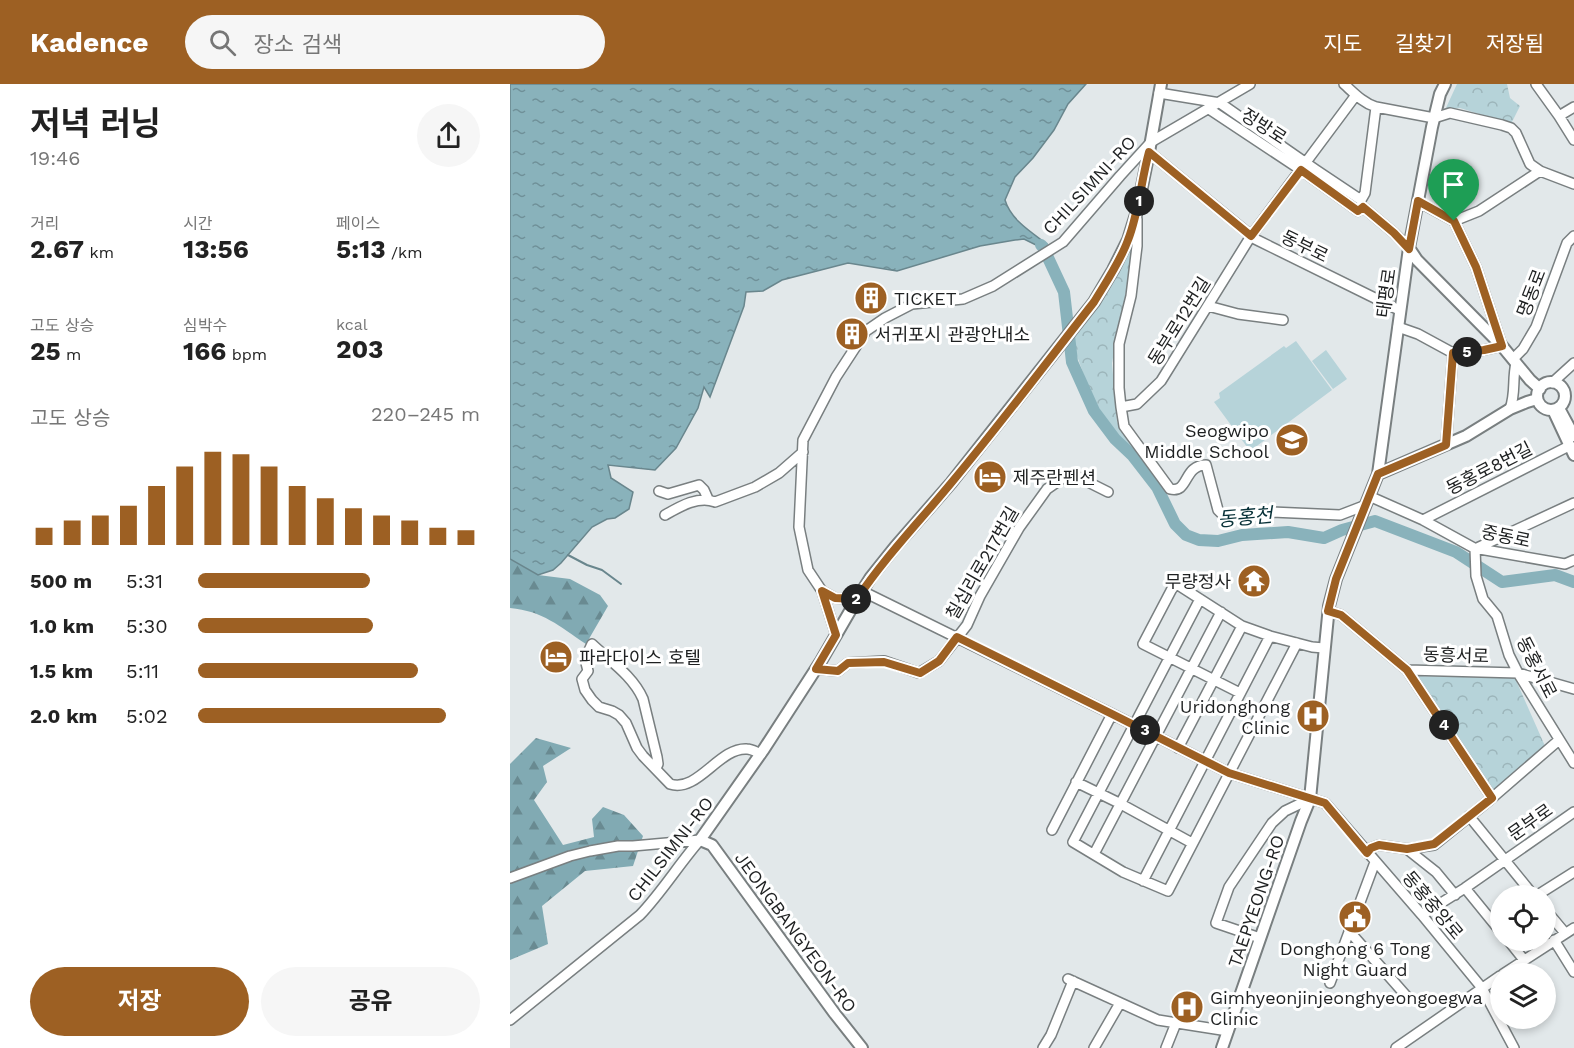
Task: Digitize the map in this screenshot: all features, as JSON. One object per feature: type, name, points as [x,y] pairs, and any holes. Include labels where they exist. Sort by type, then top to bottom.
[{"type":"main road","name":"태평로","points":[[1378,474],[1409,249],[1434,118],[1445,84]]},
{"type":"main road","name":"CHILSIMNI-RO","points":[[700,840],[816,669],[860,595],[895,547],[951,483],[1094,302],[1128,240],[1137,211],[1160,88]]},
{"type":"main road","name":"정방로","points":[[1409,249],[1417,260],[1502,346],[1530,380],[1538,394]]},
{"type":"main road","points":[[1310,799],[1328,611],[1336,579],[1378,474],[1467,436],[1510,408],[1527,402],[1546,384],[1552,383],[1561,387],[1564,392],[1563,403],[1572,445]]},
{"type":"main road","points":[[1538,394],[1540,406],[1544,408],[1563,403]]},
{"type":"main road","name":"TAEPYEONG-RO","points":[[1224,1047],[1310,799]]},
{"type":"main road","name":"JEONGBANGYEON-RO","points":[[700,840],[712,845],[862,1048]]},
{"type":"street","points":[[1150,147],[1250,84]]},
{"type":"street","points":[[1344,84],[1356,95],[1376,107],[1434,118],[1450,113],[1510,128],[1516,134],[1530,164],[1540,171],[1574,184]]},
{"type":"street","points":[[1536,84],[1574,140]]},
{"type":"street","points":[[1160,88],[1220,103]]},
{"type":"street","points":[[1251,236],[1356,95]]},
{"type":"street","name":"정방로","points":[[1220,103],[1304,167]]},
{"type":"street","points":[[1362,203],[1376,107]]},
{"type":"street","points":[[1559,116],[1574,107]]},
{"type":"street","name":"정방로","points":[[1209,109],[1362,203],[1409,249]]},
{"type":"street","name":"동부로","points":[[1150,147],[1251,236],[1399,310]]},
{"type":"street","name":"CHILSIMNI-RO","points":[[836,635],[822,591],[808,570],[799,527],[803,440],[836,377],[866,331],[885,318],[912,304],[963,299],[993,286],[1063,243],[1119,176],[1150,147]]},
{"type":"street","points":[[1454,221],[1479,211],[1540,171]]},
{"type":"street","points":[[1398,327],[1418,334],[1453,353],[1502,346],[1476,267],[1454,221],[1418,201]]},
{"type":"street","points":[[1137,211],[1137,246],[1131,296],[1119,344],[1121,407],[1124,426],[1170,489],[1182,488],[1192,470],[1200,465],[1206,465],[1218,510],[1225,517],[1272,512],[1340,515],[1367,503]]},
{"type":"street","name":"동부로12번길","points":[[1121,407],[1137,404],[1161,381],[1251,236]]},
{"type":"street","name":"명동로","points":[[1515,361],[1536,327],[1567,243],[1574,236]]},
{"type":"street","points":[[1208,306],[1238,314],[1283,320]]},
{"type":"street","points":[[1446,445],[1453,353]]},
{"type":"street","points":[[1510,408],[1514,397],[1515,361]]},
{"type":"street","points":[[1552,383],[1574,363]]},
{"type":"street","name":"동홍로8번길","points":[[1423,520],[1572,445]]},
{"type":"street","points":[[665,515],[687,503],[708,499],[715,502],[755,487],[779,473],[803,452]]},
{"type":"street","name":"칠십리로217번길","points":[[816,669],[838,671],[848,663],[884,662],[920,673],[939,661],[967,625],[980,596],[1024,519],[1047,489],[1067,475],[1074,475],[1108,492]]},
{"type":"street","points":[[659,491],[668,494],[699,485],[708,499]]},
{"type":"street","name":"중동로","points":[[1367,503],[1423,520],[1476,548],[1569,562]]},
{"type":"street","points":[[1476,548],[1574,503]]},
{"type":"street","name":"동홍서로","points":[[1476,548],[1476,576],[1483,599],[1497,616],[1509,655],[1518,673],[1574,763]]},
{"type":"street","points":[[1240,693],[1143,644],[1175,583],[1242,626],[1270,636],[1324,648]]},
{"type":"street","name":"동홍중앙로","points":[[822,591],[835,598],[860,595],[957,637],[1229,773],[1325,803],[1482,988],[1514,1048]]},
{"type":"street","points":[[1200,599],[1073,842],[1123,872],[1168,891],[1297,643]]},
{"type":"street","points":[[1328,611],[1341,615],[1407,670],[1492,798]]},
{"type":"street","points":[[1094,854],[1221,612]]},
{"type":"street","points":[[1178,748],[1242,626]]},
{"type":"street","points":[[1143,881],[1270,636]]},
{"type":"street","points":[[592,644],[633,681],[639,690],[657,757],[658,772],[637,748],[626,723],[619,715],[600,707],[585,690],[582,679],[588,671],[585,659],[592,644]]},
{"type":"street","name":"동흥서로","points":[[1407,670],[1518,673],[1574,689]]},
{"type":"street","points":[[1052,830],[1112,714]]},
{"type":"street","points":[[1367,853],[1371,848],[1379,845],[1407,849],[1434,844],[1559,740]]},
{"type":"street","name":"CHILSIMNI-RO","points":[[658,772],[670,784],[682,785],[699,776],[734,750],[749,748],[760,754]]},
{"type":"street","points":[[1076,782],[1192,843]]},
{"type":"street","points":[[1260,938],[1216,922],[1229,887],[1272,823],[1285,811],[1310,799]]},
{"type":"street","name":"문부로","points":[[1422,915],[1466,888],[1574,812]]},
{"type":"street","points":[[1469,816],[1505,860]]},
{"type":"street","points":[[510,878],[570,856],[597,850],[618,846],[700,840]]},
{"type":"street","name":"CHILSIMNI-RO","points":[[510,1020],[640,915],[700,840]]},
{"type":"street","points":[[1407,849],[1436,872],[1455,895]]},
{"type":"street","name":"문부로","points":[[1505,860],[1526,885]]},
{"type":"street","points":[[1330,983],[1375,862]]},
{"type":"street","points":[[1553,885],[1574,872]]},
{"type":"street","points":[[1466,888],[1490,918]]},
{"type":"street","points":[[1556,918],[1570,930],[1556,939]]},
{"type":"street","points":[[1349,931],[1409,999]]},
{"type":"street","points":[[1556,943],[1574,972]]},
{"type":"street","points":[[1517,951],[1524,960]]},
{"type":"street","points":[[1520,963],[1538,951]]},
{"type":"street","points":[[1043,1048],[1071,980],[1158,1020],[1228,1031]]},
{"type":"street","points":[[1401,1047],[1490,983]]},
{"type":"street","points":[[1094,1048],[1120,1003]]},
{"type":"street","points":[[1166,1048],[1176,1023]]},
{"type":"green space","points":[[1457,84],[1507,84],[1510,98],[1520,106],[1511,124],[1460,108],[1445,110]]},
{"type":"green space","points":[[1137,235],[1112,363],[1117,422],[1153,481],[1098,413],[1070,337]]},
{"type":"green space","points":[[1296,341],[1332,390],[1250,451],[1214,402],[1220,398],[1219,393],[1284,346],[1286,348]]},
{"type":"green space","points":[[1326,350],[1347,379],[1333,389],[1312,361]]},
{"type":"green space","points":[[510,559],[538,575],[570,579],[600,595],[608,606],[586,644],[559,625],[541,616],[510,608]]},
{"type":"green space","points":[[1417,676],[1515,678],[1545,746],[1493,792]]},
{"type":"green space","points":[[536,738],[571,748],[543,766],[547,782],[534,800],[563,845],[594,837],[592,819],[603,807],[624,815],[643,836],[633,866],[585,871],[542,906],[548,944],[510,960],[510,764]]},
{"type":"water","points":[[510,84],[1086,84],[1068,104],[1054,130],[1033,158],[1015,177],[1005,200],[1017,220],[1047,244],[1044,249],[1024,239],[1015,240],[980,246],[897,271],[848,263],[782,280],[763,291],[746,292],[744,306],[710,397],[704,387],[698,408],[676,448],[655,470],[608,465],[611,478],[633,492],[629,509],[615,518],[607,519],[592,527],[561,563],[553,570],[538,575],[510,559]]},
{"type":"waterway","name":"동홍천","points":[[1041,245],[1064,292],[1072,362],[1094,411],[1157,487],[1175,524],[1186,535],[1199,540],[1218,541],[1242,535],[1288,532],[1324,538],[1342,530],[1375,521],[1456,552],[1502,582],[1555,575],[1574,582]]},
{"type":"waterway","points":[[568,555],[602,570],[621,584]]},
{"type":"place","name":"TICKET","points":[[871,298]]},
{"type":"place","name":"서귀포시 관광안내소","points":[[852,334]]},
{"type":"place","name":"Seogwipo Middle School","points":[[1292,440]]},
{"type":"place","name":"제주란펜션","points":[[990,477]]},
{"type":"place","name":"무량정사","points":[[1254,581]]},
{"type":"place","name":"파라다이스 호텔","points":[[556,657]]},
{"type":"place","name":"Uridonghong Clinic","points":[[1313,716]]},
{"type":"place","name":"Donghong 6 Tong Night Guard","points":[[1355,917]]},
{"type":"place","name":"Gimhyeonjinjeonghyeongoegwa Clinic","points":[[1187,1007]]},
{"type":"route","points":[[1149,152],[1251,236],[1301,170],[1358,211],[1363,207],[1409,249],[1418,201],[1454,221],[1476,267],[1502,346],[1453,353],[1446,445],[1378,474],[1336,579],[1328,611],[1341,615],[1407,670],[1492,798],[1434,844],[1407,849],[1379,845],[1371,848],[1367,853],[1325,803],[1229,773],[957,637],[939,661],[920,673],[884,662],[848,663],[838,671],[816,669],[836,635],[822,591],[835,598],[857,599],[871,577],[951,483],[1094,302],[1128,240],[1137,211],[1149,152]]}]
